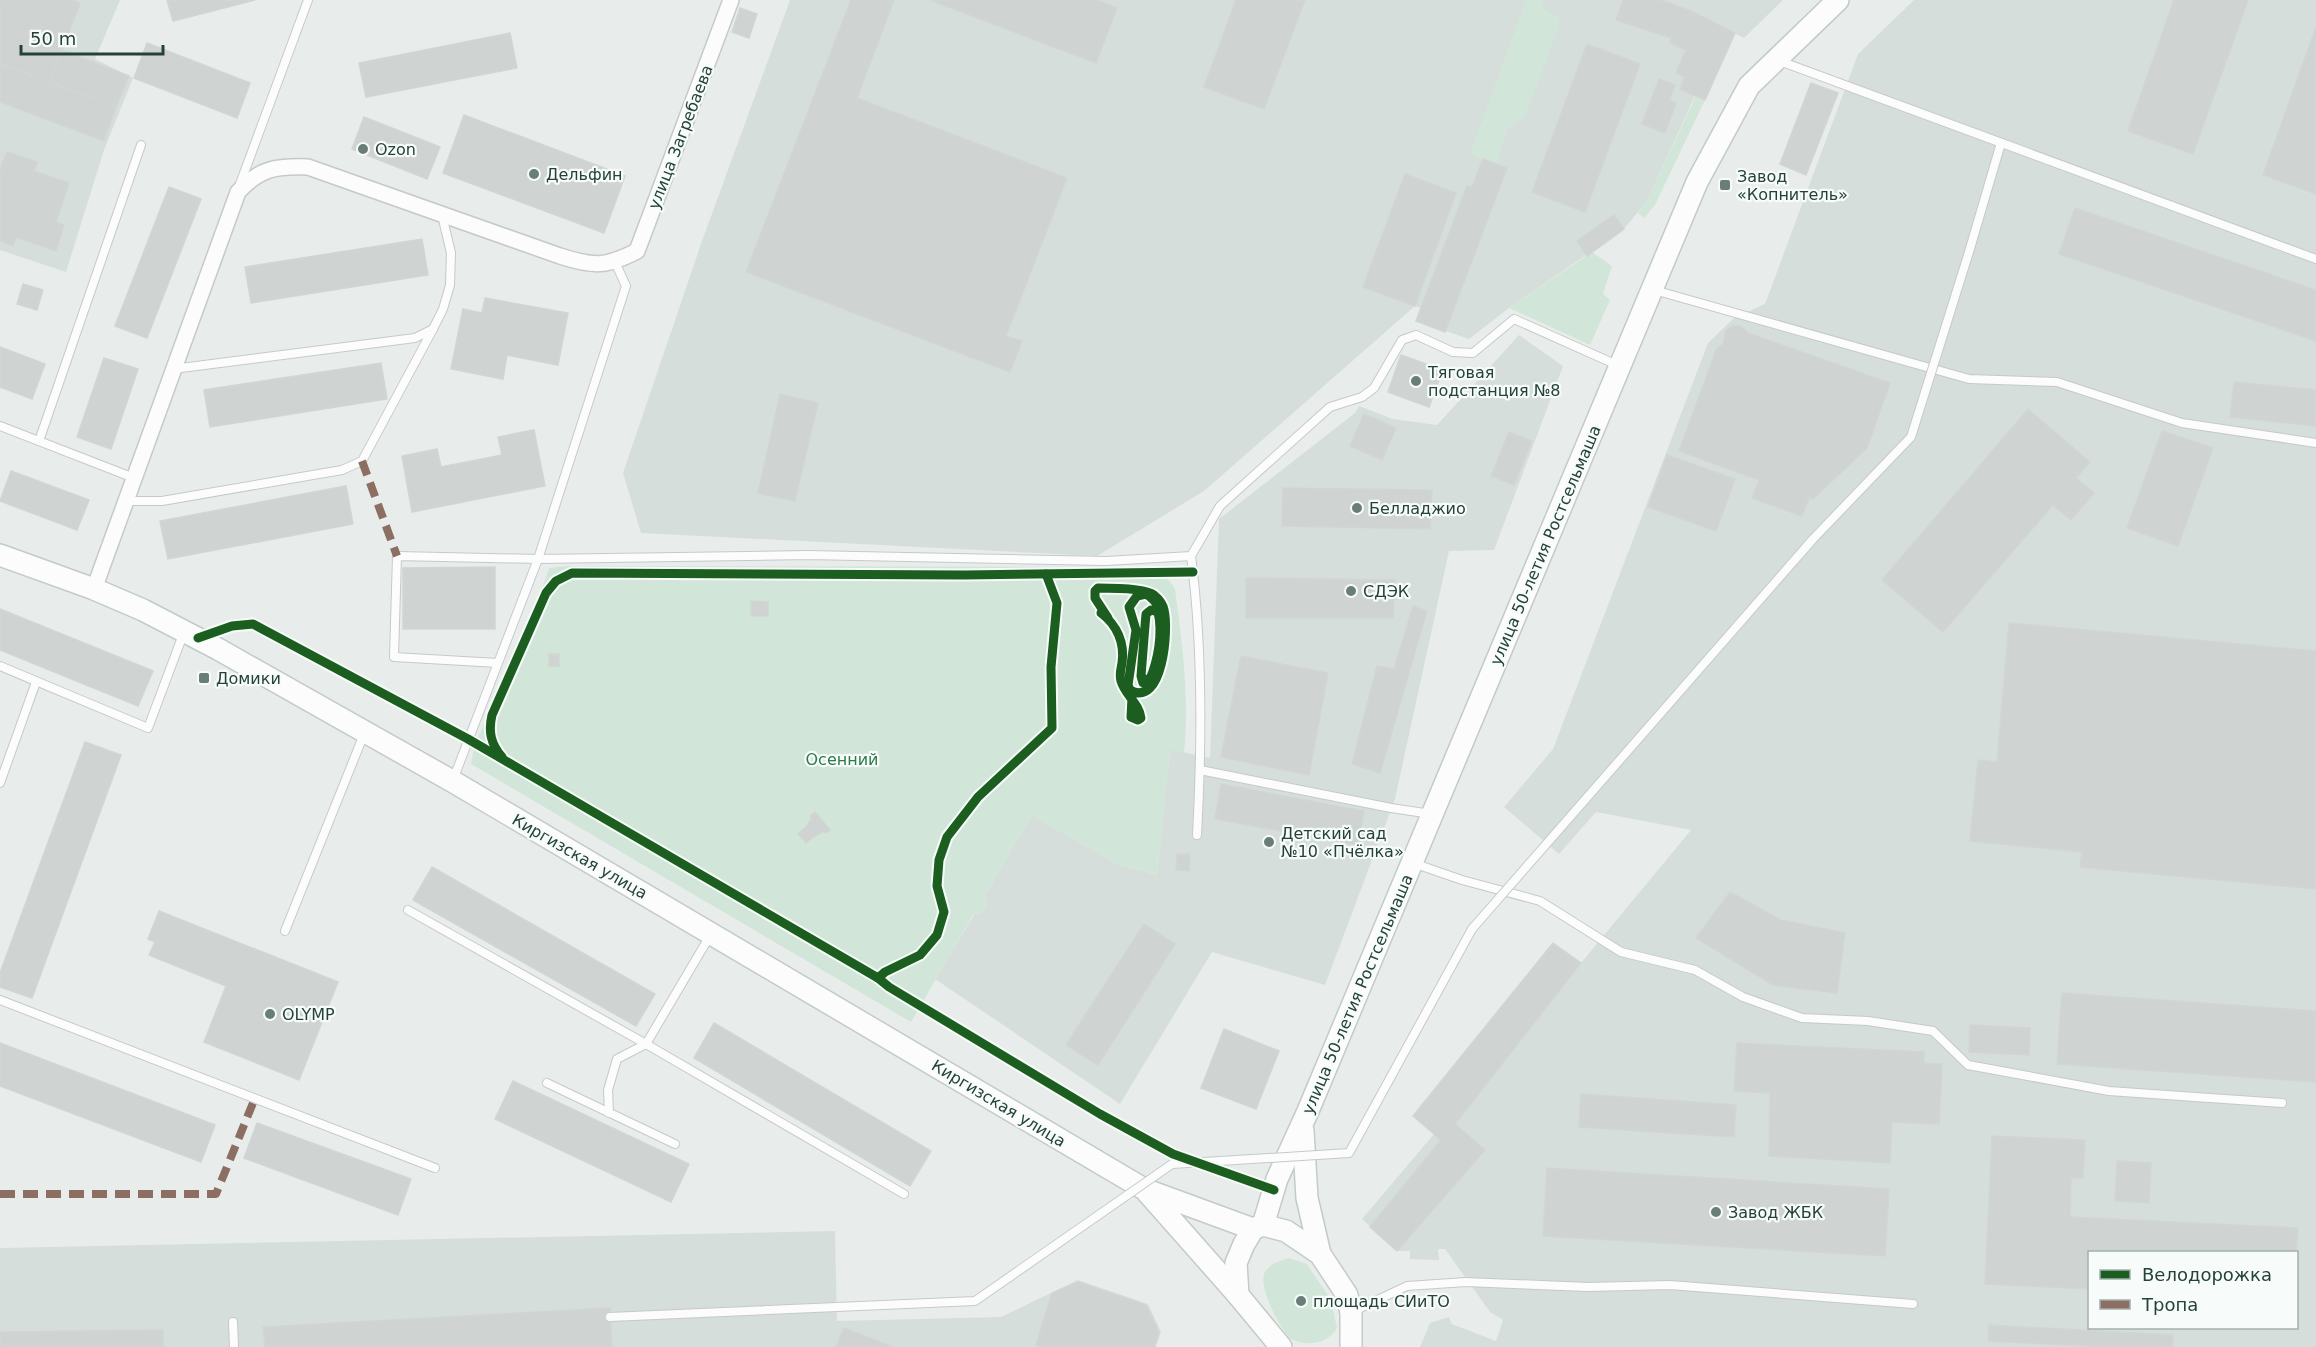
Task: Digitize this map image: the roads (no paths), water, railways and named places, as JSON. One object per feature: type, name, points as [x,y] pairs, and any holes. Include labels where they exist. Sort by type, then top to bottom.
[{"type":"main road","name":"улица 50-летия Ростсельмаша","points":[[1258,1227],[1697,182],[1749,86],[1838,0]]},
{"type":"main road","name":"Киргизская улица","points":[[0,555],[94,589],[184,631],[452,781],[1144,1189]]},
{"type":"main road","points":[[1303,1123],[1307,1198],[1320,1254],[1347,1295],[1351,1329],[1338,1347]]},
{"type":"main road","points":[[1144,1189],[1258,1227],[1286,1231],[1320,1254]]},
{"type":"main road","points":[[1144,1189],[1281,1347]]},
{"type":"main road","points":[[1238,1295],[1236,1263],[1258,1227]]},
{"type":"street","name":"улица Загребаева","points":[[615,262],[637,251],[731,0]]},
{"type":"street","points":[[94,589],[238,192],[250,178],[279,166],[308,167],[586,264],[615,262]]},
{"type":"lane","points":[[238,192],[308,0]]},
{"type":"lane","points":[[1776,60],[2316,259]]},
{"type":"lane","points":[[610,1317],[975,1301],[1172,1164],[1349,1153],[1472,929],[1813,539],[1911,437],[2001,143]]},
{"type":"lane","points":[[39,441],[141,145]]},
{"type":"lane","points":[[126,501],[162,501],[342,470],[362,461],[443,309],[450,285],[451,253],[442,215]]},
{"type":"lane","points":[[452,781],[538,559],[626,286],[615,262]]},
{"type":"lane","points":[[1652,290],[1969,379],[2056,382],[2182,423],[2316,443]]},
{"type":"lane","points":[[1197,835],[1200,694],[1191,556],[1220,506],[1330,407],[1362,397],[1374,388],[1402,340],[1416,335],[1453,352],[1473,353],[1514,319],[1620,366]]},
{"type":"lane","points":[[173,369],[415,338],[433,329]]},
{"type":"lane","points":[[0,426],[134,478]]},
{"type":"lane","points":[[498,663],[394,657],[397,556],[538,559],[807,555],[1106,561],[1191,556]]},
{"type":"lane","points":[[0,666],[148,728],[184,631]]},
{"type":"lane","points":[[0,783],[36,682]]},
{"type":"lane","points":[[285,931],[365,732]]},
{"type":"lane","points":[[1200,770],[1432,814]]},
{"type":"lane","points":[[1412,863],[1462,880],[1540,901],[1621,952],[1695,970],[1743,997],[1802,1018],[1868,1021],[1933,1031],[1968,1065],[2109,1091],[2282,1103]]},
{"type":"lane","points":[[408,910],[646,1044],[903,1194]]},
{"type":"lane","points":[[609,1113],[608,1090],[618,1059],[646,1044],[712,933]]},
{"type":"lane","points":[[0,1000],[435,1168]]},
{"type":"lane","points":[[548,1083],[675,1144]]},
{"type":"lane","points":[[1351,1329],[1407,1286],[1466,1282],[1588,1287],[1670,1285],[1913,1304]]},
{"type":"lane","points":[[234,1322],[234,1347]]},
{"type":"place","name":"Ozon","points":[[363,149]]},
{"type":"place","name":"Дельфин","points":[[534,174]]},
{"type":"place","name":"Завод «Копнитель»","points":[[1725,185]]},
{"type":"place","name":"Тяговая подстанция №8","points":[[1416,381]]},
{"type":"place","name":"Белладжио","points":[[1357,508]]},
{"type":"place","name":"СДЭК","points":[[1351,591]]},
{"type":"place","name":"Домики","points":[[204,678]]},
{"type":"place","name":"Детский сад №10 «Пчёлка»","points":[[1269,842]]},
{"type":"place","name":"OLYMP","points":[[270,1014]]},
{"type":"place","name":"Завод ЖБК","points":[[1716,1212]]},
{"type":"place","name":"площадь СИиТО","points":[[1301,1301]]},
{"type":"park label","name":"Осенний","points":[[842,759]]}]
